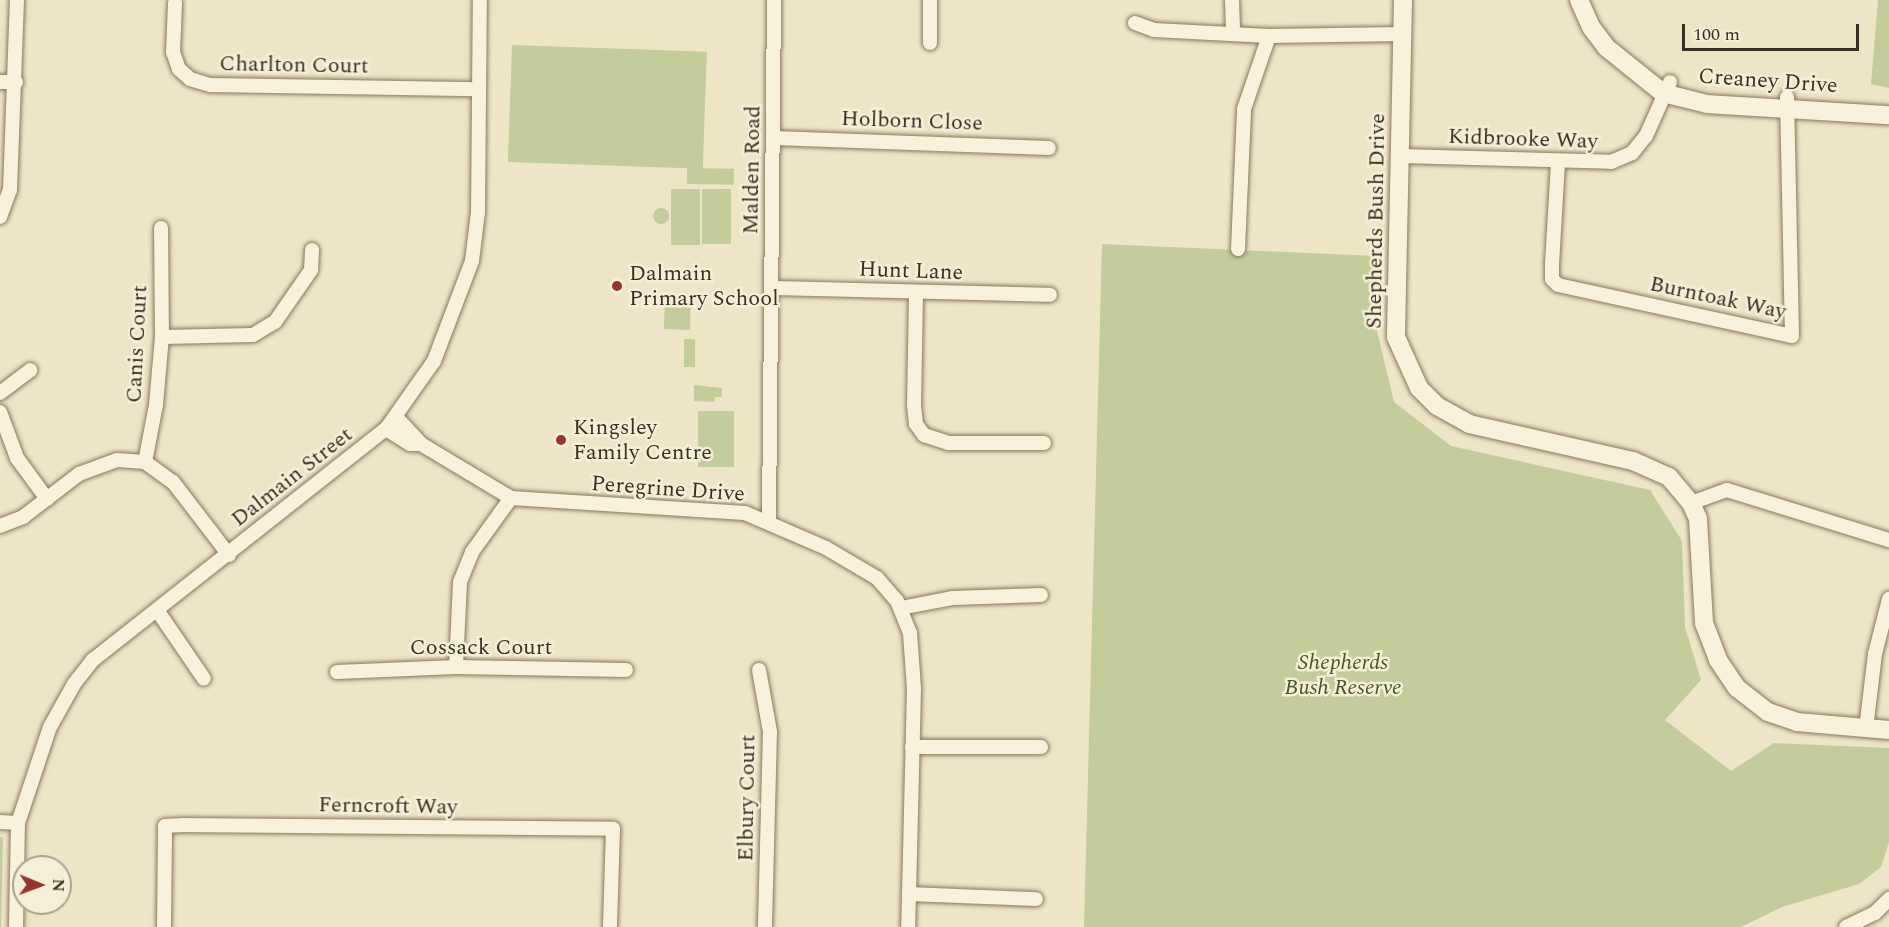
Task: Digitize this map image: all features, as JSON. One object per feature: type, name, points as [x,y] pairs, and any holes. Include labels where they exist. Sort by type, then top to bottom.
[{"type":"street","points":[[0,217],[10,190],[16,82],[17,0]]},
{"type":"street","name":"Dalmain Street","points":[[16,927],[18,823],[50,728],[64,698],[93,660],[386,429],[397,418],[434,361],[472,261],[478,212],[480,0]]},
{"type":"street","name":"Malden Road","points":[[769,520],[774,0]]},
{"type":"street","points":[[930,0],[930,42]]},
{"type":"street","points":[[1232,0],[1233,32]]},
{"type":"street","name":"Shepherds Bush Drive","points":[[1404,0],[1396,337],[1405,364],[1419,388],[1437,406],[1469,424],[1657,469],[1691,503],[1701,533],[1704,623],[1710,643],[1729,677],[1768,712],[1807,724],[1889,730]]},
{"type":"street","name":"Creaney Drive","points":[[1579,0],[1591,27],[1608,48],[1666,88],[1707,104],[1787,102],[1889,104]]},
{"type":"street","name":"Creaney Drive","points":[[1590,0],[1615,41],[1666,88]]},
{"type":"street","name":"Charlton Court","points":[[176,3],[173,52],[179,69],[190,79],[210,85],[479,89]]},
{"type":"street","points":[[1135,23],[1154,30],[1233,32],[1269,36],[1403,34]]},
{"type":"street","points":[[1238,249],[1244,108],[1269,36]]},
{"type":"street","points":[[0,82],[16,82]]},
{"type":"street","name":"Kidbrooke Way","points":[[1401,156],[1558,164],[1611,162],[1632,153],[1646,136],[1666,88]]},
{"type":"street","name":"Creaney Drive","points":[[1787,102],[1889,115]]},
{"type":"street","name":"Burntoak Way","points":[[1558,164],[1552,279],[1558,285],[1792,336],[1787,102]]},
{"type":"street","name":"Holborn Close","points":[[774,138],[1049,148]]},
{"type":"street","name":"Canis Court","points":[[145,462],[156,405],[162,337],[161,228]]},
{"type":"street","points":[[162,337],[253,335],[275,322],[311,270],[312,250]]},
{"type":"street","name":"Hunt Lane","points":[[772,288],[1050,295]]},
{"type":"street","points":[[916,293],[914,405],[916,424],[924,435],[948,443],[1044,443]]},
{"type":"street","points":[[0,393],[30,369]]},
{"type":"street","points":[[0,412],[17,458],[47,499]]},
{"type":"street","name":"Peregrine Drive","points":[[397,418],[421,444],[511,498],[745,513],[769,520],[877,578],[901,608],[910,633],[912,747],[908,927]]},
{"type":"street","name":"Peregrine Drive","points":[[386,429],[410,444],[421,444]]},
{"type":"street","points":[[0,526],[23,517],[79,474],[117,460],[145,462],[173,482],[229,555]]},
{"type":"street","points":[[1691,503],[1727,490],[1889,540]]},
{"type":"street","points":[[456,667],[460,582],[472,552],[511,498]]},
{"type":"street","points":[[901,608],[953,598],[1041,595]]},
{"type":"street","points":[[1866,729],[1875,654],[1889,599]]},
{"type":"street","points":[[157,610],[204,680]]},
{"type":"street","name":"Cossack Court","points":[[337,672],[456,667],[626,670]]},
{"type":"street","name":"Elbury Court","points":[[759,670],[770,732],[765,927]]},
{"type":"street","points":[[912,747],[1041,747]]},
{"type":"street","points":[[0,822],[18,823]]},
{"type":"street","name":"Ferncroft Way","points":[[164,927],[165,826],[184,825],[613,829],[610,927]]},
{"type":"street","points":[[909,894],[1036,899]]},
{"type":"street","points":[[1853,926],[1889,899]]},
{"type":"green space","points":[[1878,0],[1889,0],[1889,88],[1871,84]]},
{"type":"green space","points":[[512,45],[707,52],[703,169],[508,162]]},
{"type":"green space","points":[[687,168],[734,169],[734,185],[687,184]]},
{"type":"green space","points":[[671,189],[700,189],[700,245],[671,245]]},
{"type":"green space","points":[[702,189],[731,189],[731,244],[702,244]]},
{"type":"green space","points":[[661,208],[669,216],[661,224],[653,216]]},
{"type":"green space","name":"Shepherds Bush Reserve","points":[[1102,244],[1377,256],[1377,331],[1394,402],[1451,446],[1650,490],[1682,541],[1685,627],[1701,680],[1665,720],[1731,771],[1774,743],[1889,748],[1889,842],[1881,867],[1859,884],[1782,907],[1741,927],[1084,927]]},
{"type":"green space","points":[[665,297],[691,298],[690,330],[664,329]]},
{"type":"green space","points":[[684,339],[695,339],[695,367],[684,367]]},
{"type":"green space","points":[[694,385],[722,388],[722,397],[715,397],[714,402],[694,401]]},
{"type":"green space","points":[[698,411],[734,411],[734,467],[698,467]]},
{"type":"green space","points":[[0,837],[3,837],[1,927],[0,927]]},
{"type":"place","name":"Dalmain Primary School","points":[[617,286]]},
{"type":"place","name":"Kingsley Family Centre","points":[[561,440]]}]
